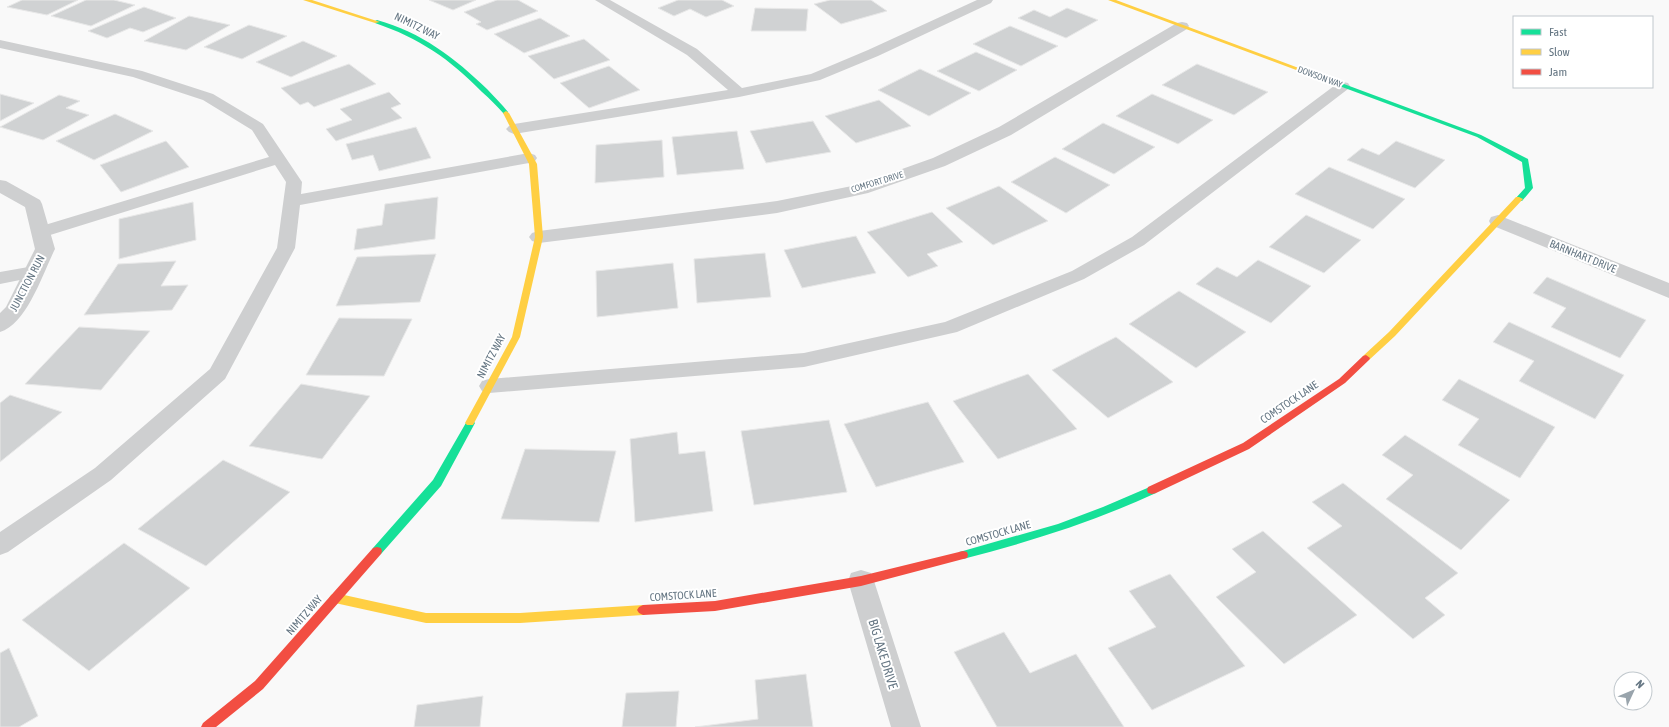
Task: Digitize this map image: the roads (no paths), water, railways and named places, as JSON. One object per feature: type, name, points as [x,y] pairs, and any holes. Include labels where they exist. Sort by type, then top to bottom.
[{"type":"street","name":"NIMITZ WAY","points":[[207,727],[259,685],[437,483],[516,337],[538,237],[532,164],[506,112],[468,73],[437,48],[394,26],[306,0]]},
{"type":"street","name":"DOWSON WAY","points":[[1111,0],[1479,136],[1525,161]]},
{"type":"street","name":"COMFORT DRIVE","points":[[538,237],[777,207],[862,189],[938,162],[1005,131],[1182,26]]},
{"type":"street","name":"COMSTOCK LANE","points":[[335,598],[426,618],[520,618],[715,606],[861,581],[1012,543],[1121,505],[1246,446],[1342,381],[1392,334],[1529,188],[1525,161]]},
{"type":"street","name":"JUNCTION RUN","points":[[0,185],[33,204],[45,249],[15,311],[0,325]]},
{"type":"street","name":"BARNHART DRIVE","points":[[1498,221],[1669,291]]},
{"type":"street","name":"BIG LAKE DRIVE","points":[[861,581],[906,727]]},
{"type":"lane","points":[[601,0],[692,52],[739,93]]},
{"type":"lane","points":[[514,129],[739,93],[815,77],[873,53],[987,0]]},
{"type":"lane","points":[[0,44],[137,74],[208,97],[258,127],[294,182],[286,248],[218,374],[103,474],[0,545]]},
{"type":"lane","points":[[489,386],[804,360],[950,327],[1078,275],[1138,240],[1343,86]]},
{"type":"lane","points":[[292,201],[529,158]]},
{"type":"lane","points":[[41,232],[278,159]]},
{"type":"lane","points":[[0,278],[34,272]]}]
